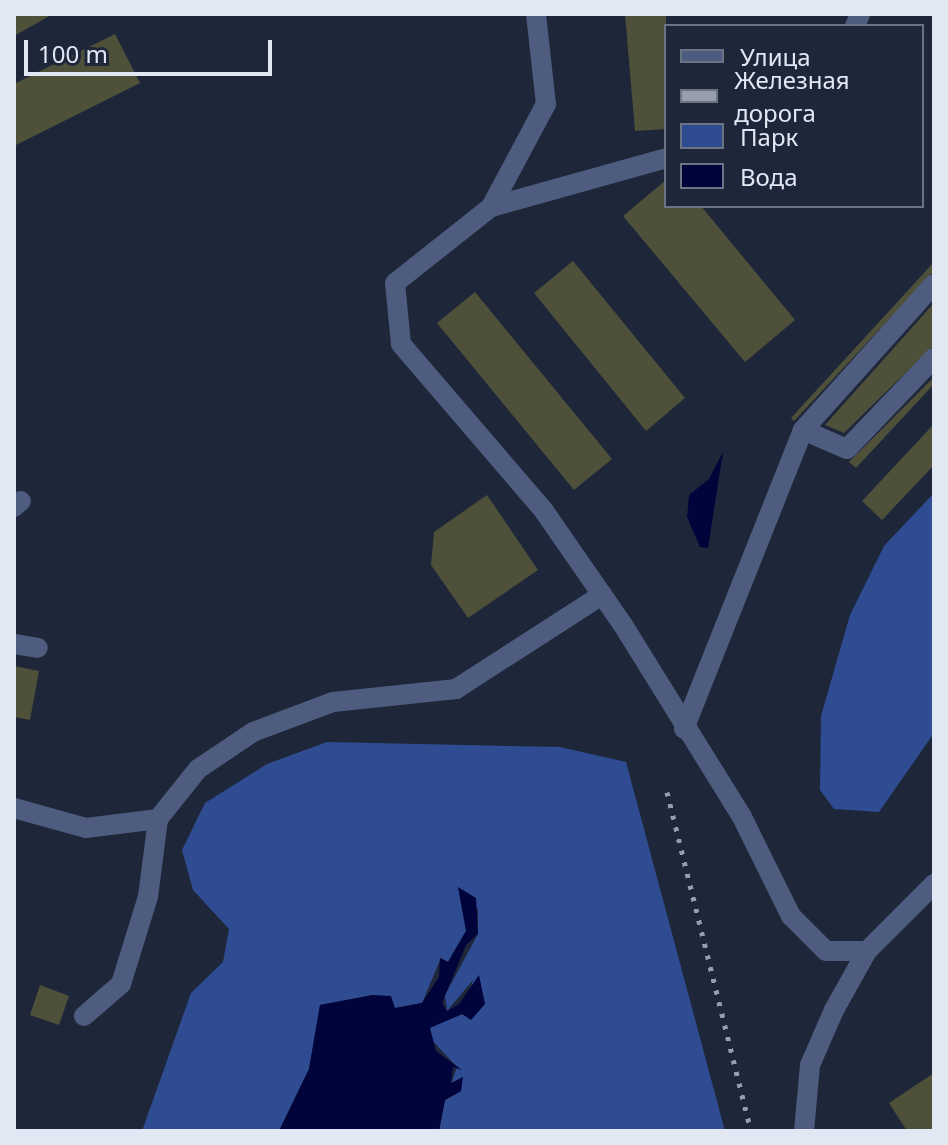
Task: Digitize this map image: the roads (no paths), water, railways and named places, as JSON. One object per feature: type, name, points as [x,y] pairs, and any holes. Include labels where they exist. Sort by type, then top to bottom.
[{"type":"lane","points":[[491,207],[546,104],[536,14]]},
{"type":"lane","points":[[664,159],[491,207],[395,283],[401,344],[544,511],[602,595],[741,815],[791,916],[826,951],[867,951]]},
{"type":"lane","points":[[684,729],[803,430],[934,284]]},
{"type":"lane","points":[[803,430],[847,449],[934,358]]},
{"type":"lane","points":[[84,1016],[121,984],[148,897],[158,819],[198,769],[253,732],[333,702],[456,689],[602,595]]},
{"type":"lane","points":[[14,644],[38,648]]},
{"type":"lane","points":[[14,808],[86,828],[158,819]]},
{"type":"lane","points":[[804,1131],[810,1065],[867,951],[934,884]]},
{"type":"water","points":[[723,452],[708,548],[700,547],[687,517],[689,495],[709,479]]},
{"type":"water","points":[[458,887],[476,898],[478,934],[466,945],[442,1003],[447,1011],[459,1004],[479,975],[485,1004],[471,1020],[462,1014],[430,1028],[436,1051],[462,1070],[453,1067],[451,1083],[463,1077],[461,1091],[445,1100],[439,1131],[279,1131],[309,1069],[320,1005],[373,995],[391,996],[395,1008],[422,1003],[439,977],[440,958],[448,962],[466,931]]},
{"type":"railway","points":[[667,792],[751,1131]]}]
